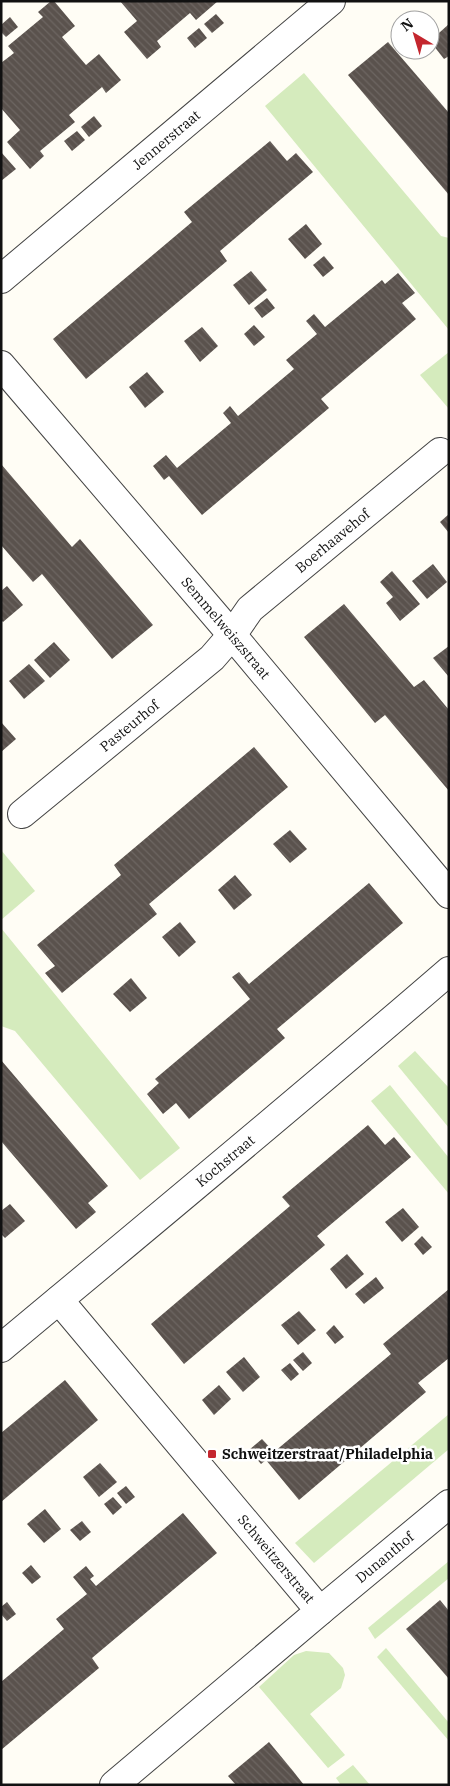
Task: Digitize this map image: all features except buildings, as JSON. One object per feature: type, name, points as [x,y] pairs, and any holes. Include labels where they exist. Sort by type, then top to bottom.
[{"type":"street","name":"Jennerstraat","points":[[1,279],[331,1]]},
{"type":"street","name":"Semmelweiszstraat","points":[[1,365],[232,635],[449,894]]},
{"type":"street","name":"Boerhaavehof","points":[[232,635],[250,609],[440,452]]},
{"type":"street","name":"Pasteurhof","points":[[22,814],[212,658],[232,635]]},
{"type":"street","name":"Kochstraat","points":[[1,1348],[449,972]]},
{"type":"street","name":"Schweitzerstraat","points":[[59,1300],[320,1611],[114,1785]]},
{"type":"street","name":"Dunanthof","points":[[320,1611],[449,1504]]},
{"type":"green space","points":[[304,73],[441,236],[449,238],[449,330],[265,106]]},
{"type":"green space","points":[[449,352],[449,409],[420,375]]},
{"type":"green space","points":[[1,850],[35,891],[1,920]]},
{"type":"green space","points":[[1,928],[180,1148],[140,1180],[15,1031],[1,1026]]},
{"type":"green space","points":[[415,1051],[449,1088],[449,1128],[398,1066]]},
{"type":"green space","points":[[390,1085],[449,1158],[449,1194],[371,1101]]},
{"type":"green space","points":[[449,1414],[449,1449],[314,1563],[295,1543]]},
{"type":"green space","points":[[449,1561],[449,1578],[375,1639],[368,1628]]},
{"type":"green space","points":[[386,1648],[449,1723],[449,1741],[377,1657]]},
{"type":"green space","points":[[306,1651],[329,1653],[343,1668],[345,1675],[341,1688],[310,1714],[345,1755],[328,1768],[259,1687],[294,1655]]},
{"type":"green space","points":[[353,1765],[370,1785],[341,1785],[336,1778]]},
{"type":"place","name":"Schweitzerstraat/Philadelphia","points":[[212,1454]]}]
